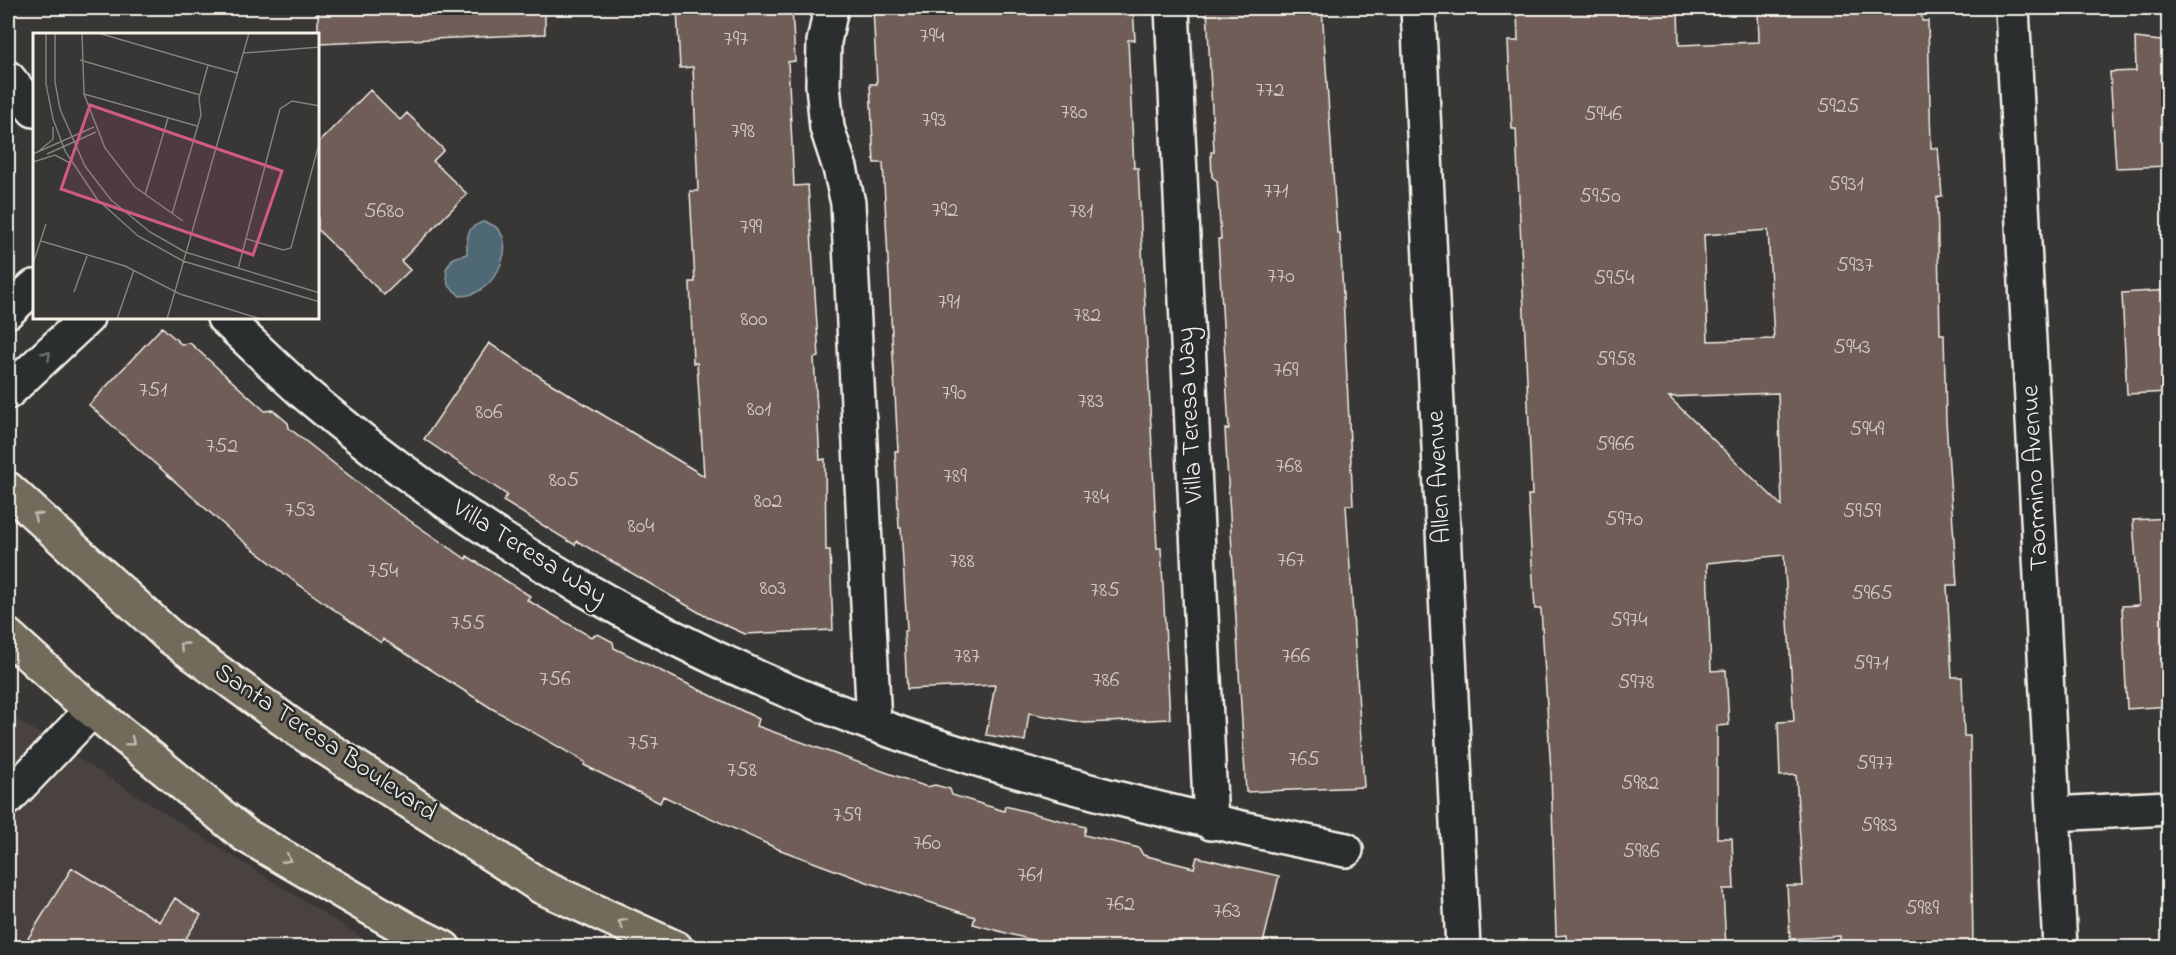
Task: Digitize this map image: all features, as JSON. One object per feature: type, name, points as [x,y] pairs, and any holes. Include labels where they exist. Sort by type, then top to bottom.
[{"type":"main road","name":"Santa Teresa Boulevard","points":[[8,489],[170,637],[298,730],[542,887],[676,948]]},
{"type":"main road","points":[[8,636],[80,700],[245,835],[403,939],[444,948]]},
{"type":"main road","points":[[8,661],[80,700]]},
{"type":"street","points":[[831,8],[824,42],[823,85],[827,128],[848,203],[874,724]]},
{"type":"street","name":"Villa Teresa Way","points":[[1172,8],[1211,823]]},
{"type":"street","name":"Allen Avenue","points":[[1418,8],[1463,948]]},
{"type":"street","name":"Taormino Avenue","points":[[2012,8],[2060,948]]},
{"type":"street","points":[[8,78],[33,109]]},
{"type":"street","points":[[8,311],[33,288]]},
{"type":"street","points":[[8,392],[85,320]]},
{"type":"street","name":"Villa Teresa Way","points":[[226,320],[303,392],[442,498],[600,599],[748,673],[874,724],[1034,778],[1211,823],[1346,850]]},
{"type":"street","points":[[8,798],[80,700]]},
{"type":"street","points":[[2053,814],[2169,808]]},
{"type":"shaded area","points":[[8,714],[377,947],[8,947]]},
{"type":"water","points":[[483,222],[496,227],[503,236],[502,262],[486,286],[474,293],[460,296],[448,285],[446,269],[453,258],[467,254],[467,238],[470,230]]},
{"type":"building","points":[[318,8],[545,8],[545,34],[320,44],[320,33],[318,33]]},
{"type":"building","points":[[677,8],[792,8],[795,61],[788,62],[794,186],[808,185],[819,357],[814,358],[820,460],[825,459],[826,550],[830,550],[833,630],[745,634],[705,616],[577,541],[575,545],[503,501],[507,495],[424,439],[489,343],[545,380],[704,476],[697,363],[693,363],[690,282],[695,282],[690,191],[698,191],[693,67],[680,68]]},
{"type":"building","points":[[873,8],[1133,8],[1135,40],[1128,40],[1134,168],[1138,168],[1157,548],[1161,548],[1170,719],[1085,723],[1029,713],[1025,741],[986,735],[995,685],[907,689],[904,631],[907,630],[895,451],[898,451],[883,163],[874,163],[870,84],[877,84]]},
{"type":"building","points":[[1207,8],[1322,8],[1337,233],[1340,233],[1353,505],[1346,505],[1364,787],[1246,792],[1225,429],[1229,429],[1218,239],[1221,239],[1217,181],[1212,177],[1211,152],[1214,152]]},
{"type":"building","points":[[1517,8],[1678,8],[1679,45],[1759,42],[1758,8],[1921,8],[1922,21],[1928,21],[1931,148],[1938,148],[1942,196],[1937,197],[1940,334],[1944,334],[1946,421],[1957,585],[1947,585],[1952,677],[1962,677],[1964,736],[1970,736],[1973,948],[1840,948],[1840,936],[1790,939],[1787,886],[1803,886],[1796,775],[1780,776],[1778,722],[1794,721],[1784,555],[1707,563],[1711,671],[1726,670],[1729,725],[1717,726],[1717,838],[1732,838],[1734,889],[1723,889],[1726,948],[1567,948],[1566,935],[1556,936],[1551,772],[1541,609],[1535,609],[1528,495],[1532,495],[1516,129],[1512,129],[1508,41],[1518,41]],"holes":[[[1768,230],[1774,339],[1708,341],[1704,235]],[[1778,393],[1782,506],[1669,397]]]},
{"type":"building","points":[[2135,38],[2169,42],[2169,166],[2116,168],[2110,72],[2136,71]]},
{"type":"building","points":[[370,90],[400,120],[407,113],[444,150],[433,161],[467,194],[401,261],[410,270],[384,295],[320,232],[320,141]]},
{"type":"building","points":[[2169,290],[2169,392],[2127,394],[2122,293]]},
{"type":"building","points":[[162,327],[181,344],[190,343],[265,411],[273,410],[288,423],[289,428],[384,503],[466,559],[467,556],[530,596],[527,600],[591,637],[598,634],[613,642],[614,648],[759,719],[757,726],[927,787],[935,785],[950,789],[952,795],[1004,811],[1005,806],[1086,827],[1084,835],[1139,848],[1143,855],[1194,868],[1197,857],[1279,876],[1262,948],[1061,948],[973,924],[975,917],[867,882],[778,849],[663,796],[660,803],[584,765],[585,762],[491,708],[383,639],[381,643],[295,582],[233,533],[89,405]]},
{"type":"building","points":[[2169,518],[2169,706],[2127,709],[2122,606],[2139,605],[2133,520]]},
{"type":"building","points":[[72,868],[160,922],[175,898],[201,915],[186,938],[201,948],[22,948]]}]
